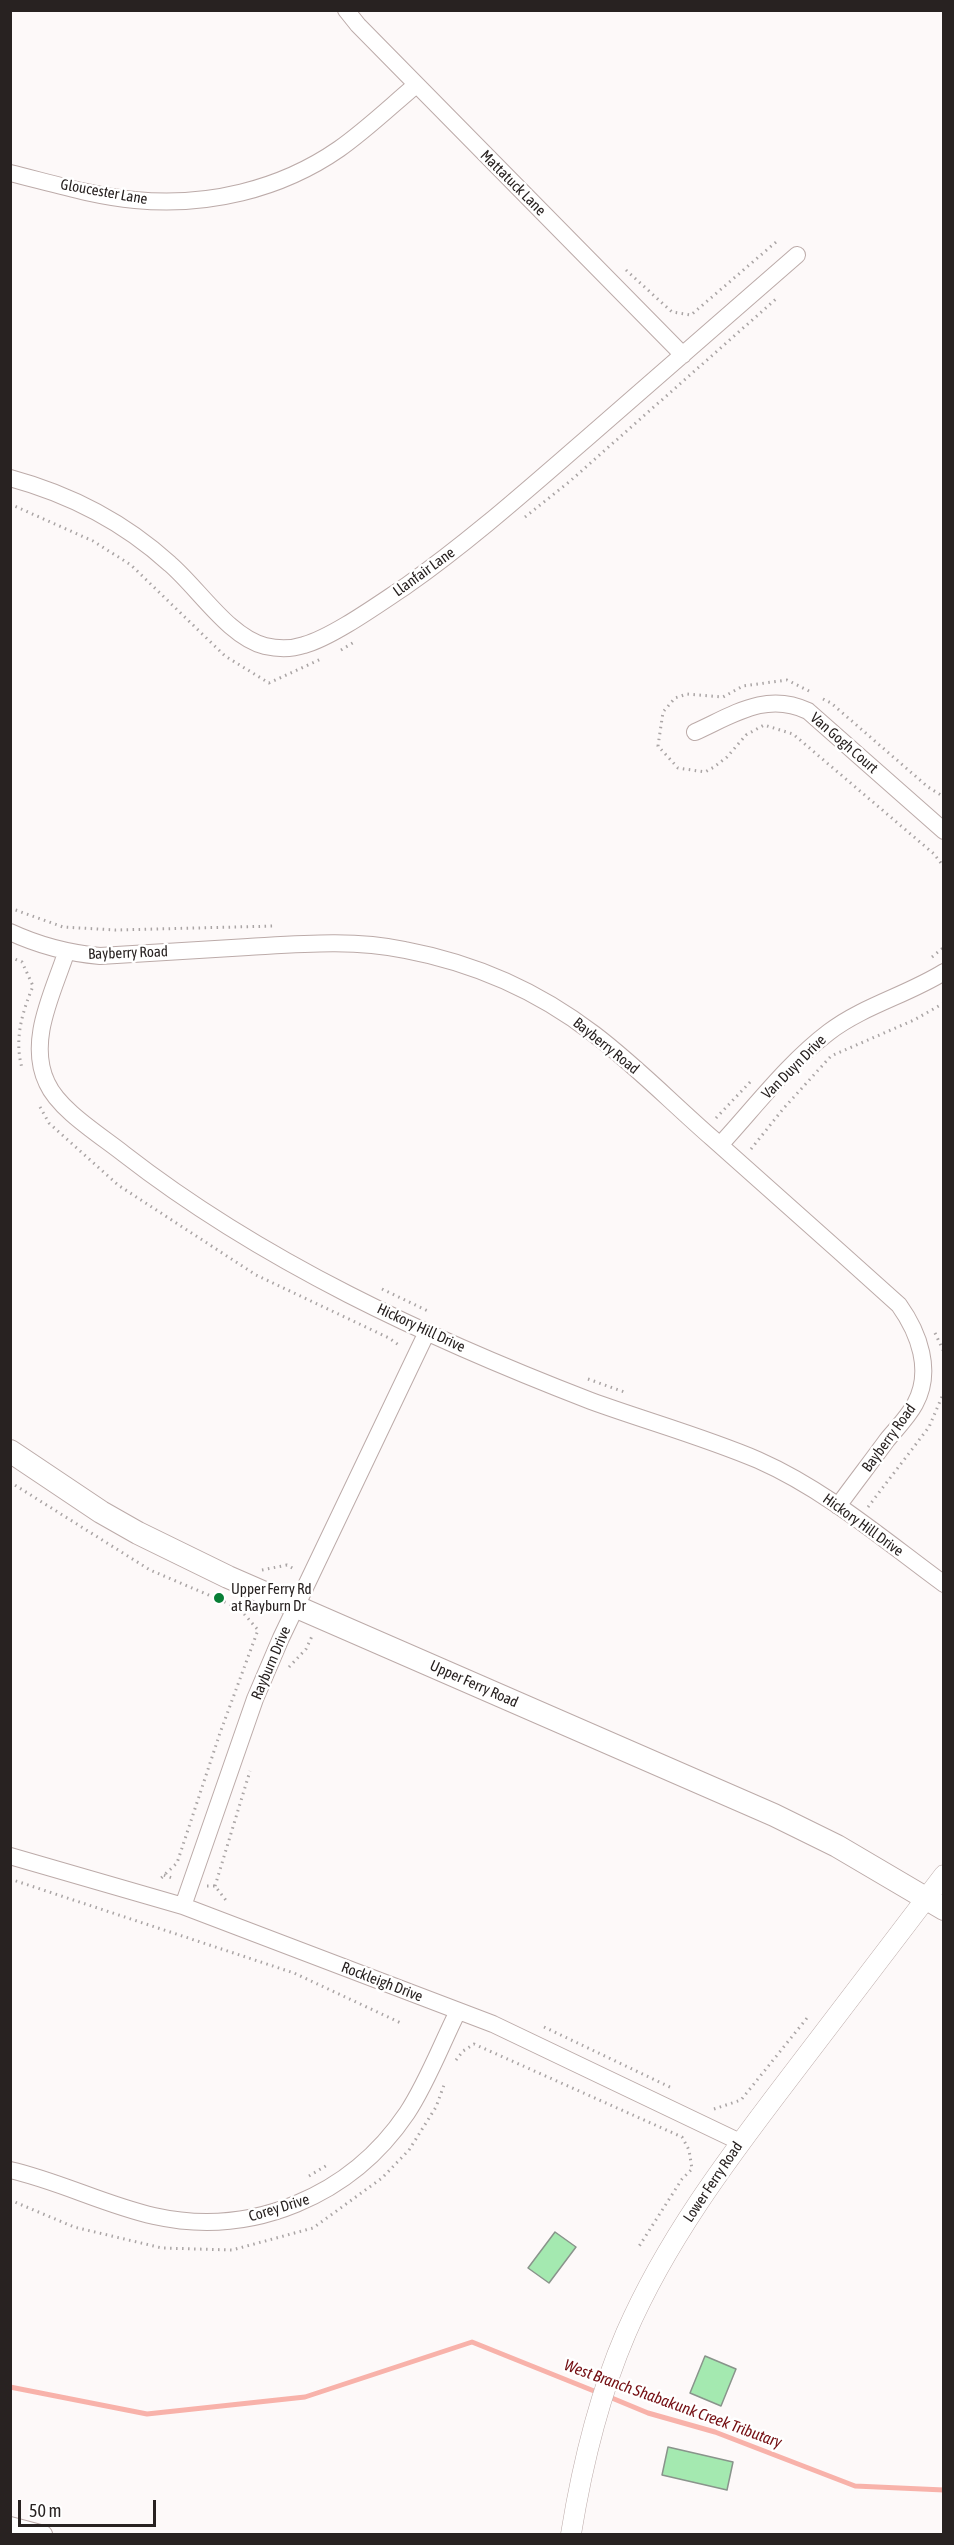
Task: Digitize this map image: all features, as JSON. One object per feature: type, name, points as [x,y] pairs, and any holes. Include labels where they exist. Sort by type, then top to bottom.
[{"type":"main road","name":"Upper Ferry Road","points":[[10,1451],[45,1477],[138,1533],[322,1618],[774,1815],[837,1846],[935,1904]]},
{"type":"street","name":"Mattatuck Lane","points":[[346,10],[416,85],[683,355]]},
{"type":"street","name":"Gloucester Lane","points":[[10,173],[134,200],[170,202],[236,195],[276,183],[332,153],[416,85]]},
{"type":"street","name":"Llanfair Lane","points":[[10,478],[68,498],[136,536],[200,592],[234,630],[249,640],[267,647],[304,646],[322,638],[388,598],[481,530],[797,255]]},
{"type":"street","name":"Van Gogh Court","points":[[694,732],[762,703],[780,702],[795,705],[808,711],[944,831]]},
{"type":"street","name":"Bayberry Road","points":[[10,932],[39,945],[66,952],[100,956],[310,943],[358,944],[404,949],[448,959],[519,987],[558,1009],[595,1035],[720,1145],[899,1305],[911,1322],[919,1341],[923,1364],[922,1381],[916,1403],[838,1506]]},
{"type":"street","name":"Hickory Hill Drive","points":[[66,952],[41,1030],[39,1050],[41,1069],[48,1086],[58,1100],[139,1166],[198,1207],[259,1245],[334,1286],[427,1332],[593,1401],[757,1460],[801,1482],[838,1506],[944,1584]]},
{"type":"street","name":"Van Duyn Drive","points":[[720,1145],[807,1050],[831,1031],[923,985],[944,972]]},
{"type":"street","name":"Rayburn Drive","points":[[183,1906],[255,1699],[309,1578],[427,1332]]},
{"type":"street","name":"Rockleigh Drive","points":[[10,1856],[183,1906],[493,2024],[740,2142]]},
{"type":"street","name":"Lower Ferry Road","points":[[571,2535],[578,2488],[606,2384],[626,2333],[655,2272],[690,2214],[740,2142],[935,1904],[944,1875]]},
{"type":"street","name":"Corey Drive","points":[[10,2170],[152,2216],[184,2222],[232,2221],[254,2218],[287,2208],[316,2196],[341,2181],[366,2161],[389,2137],[408,2110],[458,2011]]},
{"type":"street","points":[[10,2525],[44,2535]]},
{"type":"path","points":[[622,266],[672,312],[691,315],[776,242]]},
{"type":"path","points":[[524,518],[578,475],[778,297]]},
{"type":"path","points":[[10,504],[93,541],[131,566],[225,656],[269,683],[329,656]]},
{"type":"path","points":[[339,651],[358,640]]},
{"type":"path","points":[[814,694],[787,680],[743,686],[723,697],[687,694],[675,698],[663,712],[658,746],[678,768],[705,772],[728,757],[746,735],[764,725],[793,734],[934,854],[944,867]]},
{"type":"path","points":[[822,698],[831,703],[928,787],[944,797]]},
{"type":"path","points":[[751,1149],[831,1056],[906,1024],[944,1003]]},
{"type":"path","points":[[373,1285],[437,1315]]},
{"type":"path","points":[[933,1330],[944,1352]]},
{"type":"path","points":[[579,1376],[631,1395]]},
{"type":"path","points":[[874,1512],[867,1506],[929,1427],[944,1392]]},
{"type":"path","points":[[10,1482],[150,1570],[239,1608],[258,1630],[220,1733],[177,1863],[158,1880],[149,1880]]},
{"type":"path","points":[[260,1570],[287,1565],[309,1578]]},
{"type":"path","points":[[285,1671],[306,1649],[322,1618]]},
{"type":"path","points":[[215,1887],[252,1766]]},
{"type":"path","points":[[164,1875],[190,1885],[215,1887],[227,1903],[236,1907]]},
{"type":"path","points":[[10,1879],[294,1973],[403,2024]]},
{"type":"path","points":[[705,2105],[715,2109],[741,2100],[807,2018]]},
{"type":"path","points":[[536,2024],[676,2090]]},
{"type":"path","points":[[453,2064],[463,2051],[474,2044],[682,2137],[689,2150],[692,2169],[682,2179],[638,2248]]},
{"type":"path","points":[[10,2200],[74,2227],[162,2248],[232,2250],[313,2228],[382,2178],[409,2150],[436,2107],[449,2075]]},
{"type":"path","points":[[302,2181],[338,2159]]},
{"type":"building","points":[[555,2232],[576,2247],[549,2283],[528,2268]]},
{"type":"building","points":[[705,2356],[736,2369],[721,2406],[690,2393]]},
{"type":"building","points":[[668,2447],[733,2462],[727,2490],[662,2475]]},
{"type":"waterway","name":"West Branch Shabakunk Creek Tributary","points":[[10,2387],[147,2414],[305,2397],[472,2342],[599,2393]]},
{"type":"waterway","name":"West Branch Shabakunk Creek Tributary","points":[[607,2396],[648,2413],[715,2432],[855,2486],[944,2490]]},
{"type":"place","name":"Upper Ferry Rd at Rayburn Dr","points":[[219,1598]]}]
